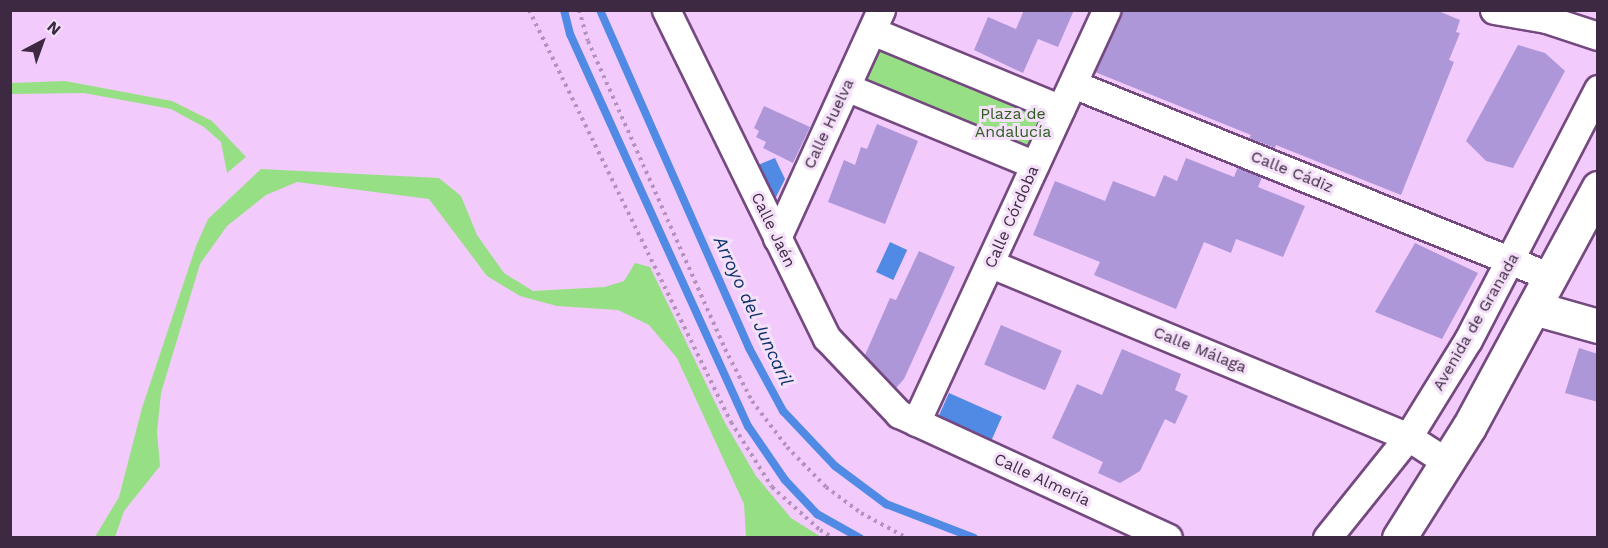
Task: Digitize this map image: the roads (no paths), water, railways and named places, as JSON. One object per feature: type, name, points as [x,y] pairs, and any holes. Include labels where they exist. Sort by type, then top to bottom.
[{"type":"street","name":"Calle Jaén","points":[[666,10],[827,338],[899,414],[916,422]]},
{"type":"street","name":"Calle Córdoba","points":[[916,422],[991,264],[1106,10]]},
{"type":"street","points":[[1494,10],[1546,19],[1598,36]]},
{"type":"street","name":"Calle Huelva","points":[[777,238],[877,21]]},
{"type":"street","points":[[877,21],[1061,109]]},
{"type":"street","name":"Calle Cádiz","points":[[1073,84],[1551,278]]},
{"type":"street","points":[[846,87],[1035,165]]},
{"type":"street","name":"Avenida de Granada","points":[[1327,537],[1408,437],[1512,261],[1598,89]]},
{"type":"street","points":[[1399,537],[1447,462],[1551,278],[1598,188]]},
{"type":"street","name":"Calle Málaga","points":[[991,264],[1408,437],[1447,462]]},
{"type":"street","points":[[1534,308],[1598,326]]},
{"type":"street","name":"Calle Almería","points":[[916,422],[1168,537]]},
{"type":"water","points":[[775,158],[785,179],[775,199],[758,165]]},
{"type":"water","points":[[890,242],[907,250],[893,280],[876,272]]},
{"type":"water","points":[[949,393],[1002,417],[992,439],[939,416]]},
{"type":"waterway","points":[[564,10],[570,34],[748,426],[785,480],[817,514],[860,538]]},
{"type":"waterway","name":"Arroyo del Juncaril","points":[[600,10],[749,348],[783,411],[835,466],[886,504],[974,538]]},
{"type":"park label","name":"Plaza de Andalucía","points":[[1013,123]]}]
